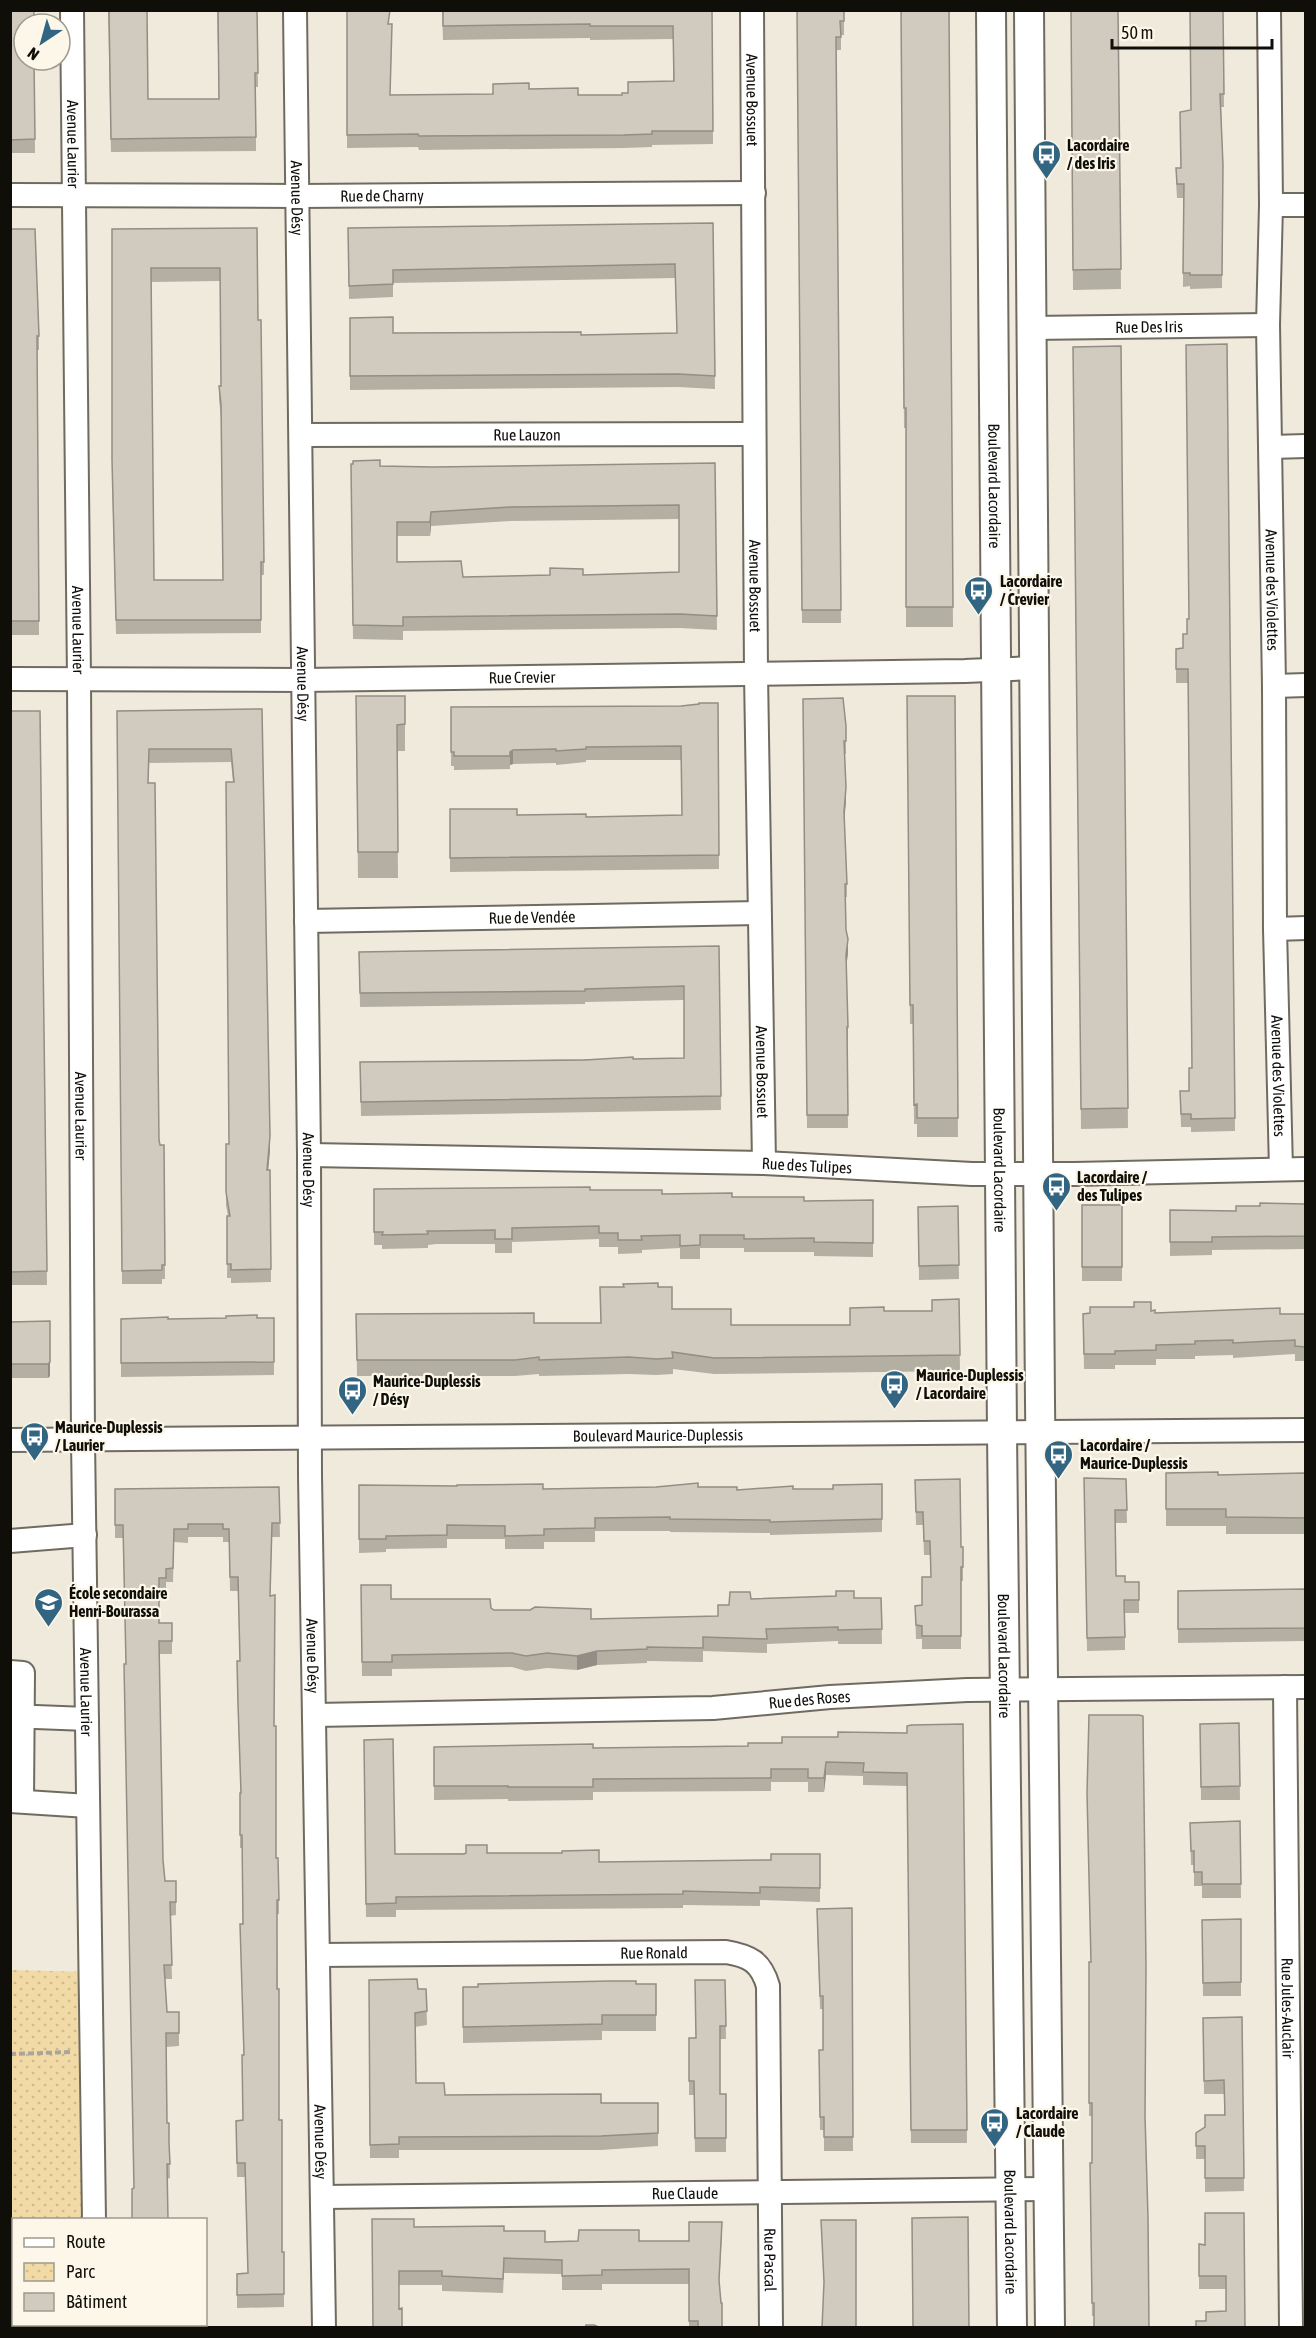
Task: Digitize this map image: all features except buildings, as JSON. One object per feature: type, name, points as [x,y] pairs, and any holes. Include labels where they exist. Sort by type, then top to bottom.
[{"type":"main road","name":"Boulevard Lacordaire","points":[[991,10],[999,1173],[1012,2328]]},
{"type":"main road","points":[[1029,10],[1033,668],[1050,2328]]},
{"type":"street","name":"Avenue Laurier","points":[[72,10],[79,679],[83,1440],[94,2218]]},
{"type":"street","name":"Avenue Désy","points":[[295,10],[311,1438],[324,2328]]},
{"type":"street","name":"Avenue Bossuet","points":[[752,10],[756,674],[764,1163]]},
{"type":"street","name":"Avenue des Violettes","points":[[1269,10],[1271,206],[1268,325],[1274,686],[1275,929],[1281,1169]]},
{"type":"street","name":"Rue de Charny","points":[[10,195],[754,193]]},
{"type":"street","points":[[1271,206],[1305,205]]},
{"type":"street","name":"Rue Des Iris","points":[[1031,328],[1268,325]]},
{"type":"street","name":"Rue Lauzon","points":[[301,435],[754,434]]},
{"type":"street","points":[[1271,447],[1305,446]]},
{"type":"street","name":"Rue Crevier","points":[[10,679],[302,680],[1033,668]]},
{"type":"street","points":[[1274,686],[1305,686]]},
{"type":"street","name":"Rue de Vendée","points":[[306,921],[759,913]]},
{"type":"street","points":[[1275,929],[1305,928]]},
{"type":"street","name":"Rue des Tulipes","points":[[309,1155],[764,1163],[972,1174],[1305,1169]]},
{"type":"street","name":"Boulevard Maurice-Duplessis","points":[[10,1440],[1305,1430]]},
{"type":"street","points":[[10,1541],[85,1535]]},
{"type":"street","points":[[10,1672],[23,1673],[17,1716],[16,1801],[88,1806]]},
{"type":"street","name":"Rue des Roses","points":[[315,1715],[713,1708],[830,1697],[1004,1689],[1295,1687]]},
{"type":"street","name":"Rue Jules-Auclair","points":[[1291,2328],[1297,2168],[1295,1687]]},
{"type":"street","points":[[17,1716],[87,1719]]},
{"type":"street","name":"Rue Ronald","points":[[318,1955],[726,1952],[740,1954],[756,1962],[765,1973],[768,1986],[771,2192]]},
{"type":"street","name":"Rue Claude","points":[[322,2197],[1049,2189]]},
{"type":"street","name":"Rue Pascal","points":[[771,2192],[771,2328]]},
{"type":"path","points":[[10,2054],[91,2052]]},
{"type":"green space","points":[[11,1970],[90,1972],[94,2218],[12,2218],[12,2326],[96,2327],[11,2328]]},
{"type":"place","name":"Lacordaire / des Iris","points":[[1046,180]]},
{"type":"place","name":"Lacordaire / Crevier","points":[[979,616]]},
{"type":"place","name":"Lacordaire / des Tulipes","points":[[1056,1212]]},
{"type":"place","name":"Maurice-Duplessis / Lacordaire","points":[[895,1410]]},
{"type":"place","name":"Maurice-Duplessis / Désy","points":[[352,1416]]},
{"type":"place","name":"Maurice-Duplessis / Laurier","points":[[34,1462]]},
{"type":"place","name":"Lacordaire / Maurice-Duplessis","points":[[1059,1480]]},
{"type":"place","name":"École secondaire Henri-Bourassa","points":[[48,1628]]},
{"type":"place","name":"Lacordaire / Claude","points":[[995,2148]]}]
